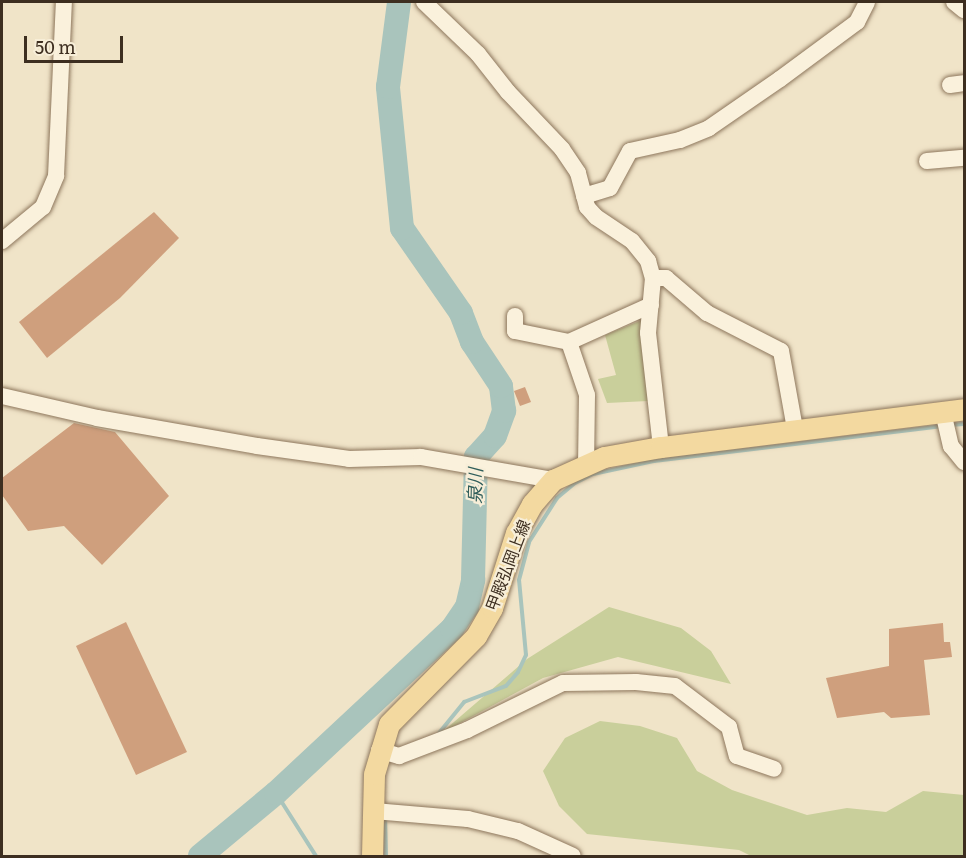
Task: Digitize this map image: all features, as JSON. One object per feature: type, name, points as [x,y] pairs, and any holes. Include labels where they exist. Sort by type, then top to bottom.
[{"type":"main road","name":"甲殿弘岡上線","points":[[372,856],[383,811],[389,724],[476,636],[492,608],[516,533],[532,504],[553,480],[586,464],[661,447],[795,429],[950,416]]},
{"type":"street","points":[[2,242],[43,207],[56,176],[64,2]]},
{"type":"street","points":[[424,2],[442,8],[562,149],[578,173],[584,196],[596,217],[632,241],[648,261],[653,278],[648,333],[661,447]]},
{"type":"street","points":[[584,196],[610,188],[630,151],[680,140],[709,128],[857,22],[867,2]]},
{"type":"street","points":[[954,2],[964,10]]},
{"type":"street","points":[[927,161],[964,158]]},
{"type":"street","points":[[653,278],[666,278],[707,313],[781,351],[795,429]]},
{"type":"street","points":[[516,316],[514,331],[569,342],[651,305]]},
{"type":"street","points":[[569,342],[587,395],[586,464]]},
{"type":"street","points":[[2,396],[97,418],[257,446],[349,459],[421,457],[553,480]]},
{"type":"street","points":[[950,416],[951,446],[964,462]]},
{"type":"street","points":[[388,753],[467,730],[563,683],[603,680],[675,686],[729,727],[737,756],[774,769]]},
{"type":"street","points":[[383,811],[468,819],[518,831],[573,856]]},
{"type":"green space","points":[[642,320],[648,401],[607,403],[598,379],[616,375],[605,335]]},
{"type":"green space","points":[[609,607],[681,628],[711,651],[731,684],[618,657],[543,678],[440,734],[527,659]]},
{"type":"green space","points":[[600,721],[640,726],[677,738],[697,771],[732,790],[807,815],[847,808],[886,812],[923,791],[964,795],[964,856],[751,856],[739,850],[587,834],[559,806],[543,771],[565,738]]},
{"type":"building","points":[[154,212],[179,238],[120,298],[47,358],[19,322]]},
{"type":"building","points":[[525,387],[531,402],[520,406],[514,391]]},
{"type":"building","points":[[74,423],[115,432],[169,496],[102,565],[64,526],[28,531],[2,495],[2,478]]},
{"type":"building","points":[[126,622],[187,752],[136,775],[76,646]]},
{"type":"building","points":[[943,623],[944,642],[950,642],[952,657],[924,660],[930,715],[891,718],[884,712],[837,718],[826,678],[889,666],[889,629]]},
{"type":"waterway","name":"泉川","points":[[200,856],[276,793],[452,629],[467,607],[473,580],[476,457],[495,436],[504,411],[501,386],[472,342],[461,313],[402,228],[388,87],[399,2]]},
{"type":"waterway","points":[[950,425],[964,424]]},
{"type":"waterway","points":[[439,733],[464,702],[506,686],[518,672],[526,655],[519,580],[529,542],[557,498],[575,483],[593,474],[654,461],[943,426]]},
{"type":"waterway","points":[[276,793],[316,856]]},
{"type":"waterway","points":[[385,815],[386,856]]}]
